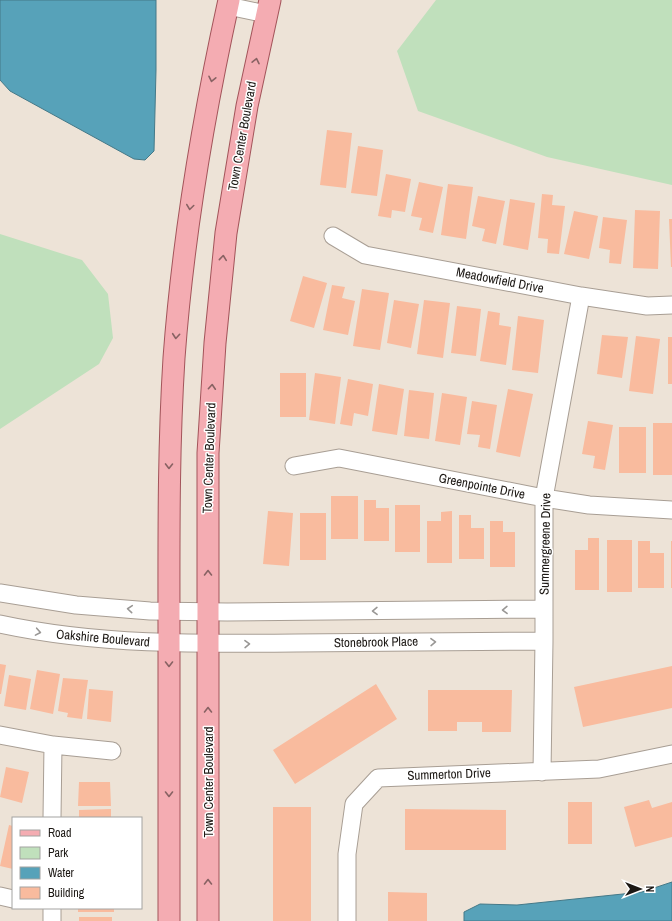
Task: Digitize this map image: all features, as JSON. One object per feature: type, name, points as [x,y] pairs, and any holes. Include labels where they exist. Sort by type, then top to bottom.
[{"type":"main road","points":[[169,921],[170,448],[174,358],[182,272],[196,165],[211,83],[229,3]]},
{"type":"main road","name":"Town Center Boulevard","points":[[208,921],[208,453],[215,335],[226,234],[246,106],[268,7]]},
{"type":"street","points":[[229,3],[268,7]]},
{"type":"street","name":"Meadowfield Drive","points":[[333,236],[365,255],[582,296],[647,306],[672,305]]},
{"type":"street","name":"Summergreene Drive","points":[[542,772],[544,498],[582,296]]},
{"type":"street","name":"Greenpointe Drive","points":[[294,466],[339,458],[544,498],[589,505],[672,510]]},
{"type":"street","points":[[0,593],[76,605],[169,611],[208,612],[544,609]]},
{"type":"street","name":"Oakshire Boulevard","points":[[0,624],[42,633],[208,644]]},
{"type":"street","name":"Stonebrook Place","points":[[208,644],[544,641]]},
{"type":"street","points":[[0,734],[52,745],[112,751]]},
{"type":"street","points":[[52,745],[52,817]]},
{"type":"street","name":"Summerton Drive","points":[[347,921],[347,854],[354,804],[378,778],[599,769],[672,754]]},
{"type":"street","points":[[0,896],[12,899]]},
{"type":"street","points":[[52,909],[52,921]]},
{"type":"green space","points":[[436,0],[672,0],[672,185],[547,157],[418,111],[397,51]]},
{"type":"green space","points":[[0,234],[82,260],[108,294],[113,338],[99,364],[0,429]]},
{"type":"water","points":[[0,0],[156,0],[154,151],[145,160],[134,159],[10,91],[0,80]]},
{"type":"water","points":[[672,882],[672,921],[464,921],[464,912],[480,904],[517,905],[642,892]]},
{"type":"building","points":[[327,130],[352,133],[346,188],[320,185]]},
{"type":"building","points":[[358,146],[383,150],[377,196],[351,193]]},
{"type":"building","points":[[386,174],[411,179],[405,212],[392,210],[391,218],[378,216]]},
{"type":"building","points":[[419,182],[443,187],[433,233],[419,230],[422,218],[411,216]]},
{"type":"building","points":[[448,184],[473,187],[466,239],[441,235]]},
{"type":"building","points":[[542,194],[553,195],[552,205],[565,206],[559,254],[547,253],[548,239],[538,238]]},
{"type":"building","points":[[478,196],[505,201],[496,244],[482,241],[485,229],[472,226]]},
{"type":"building","points":[[510,199],[535,203],[528,250],[503,245]]},
{"type":"building","points":[[635,210],[660,211],[658,269],[633,268]]},
{"type":"building","points":[[574,211],[598,216],[589,259],[564,254]]},
{"type":"building","points":[[603,217],[627,220],[621,264],[609,263],[610,250],[599,248]]},
{"type":"building","points":[[669,219],[672,219],[672,267],[671,267]]},
{"type":"building","points":[[303,276],[327,283],[314,328],[290,321]]},
{"type":"building","points":[[332,285],[345,287],[342,298],[355,301],[348,335],[323,330]]},
{"type":"building","points":[[362,289],[389,293],[380,350],[353,346]]},
{"type":"building","points":[[394,300],[419,304],[411,348],[387,343]]},
{"type":"building","points":[[424,300],[450,303],[443,358],[417,354]]},
{"type":"building","points":[[457,306],[481,309],[476,356],[451,353]]},
{"type":"building","points":[[488,311],[500,313],[499,325],[511,327],[506,365],[480,361]]},
{"type":"building","points":[[518,316],[544,320],[538,373],[512,370]]},
{"type":"building","points":[[602,335],[628,337],[622,378],[597,374]]},
{"type":"building","points":[[636,336],[660,339],[653,394],[629,391]]},
{"type":"building","points":[[668,337],[672,337],[672,384],[668,384]]},
{"type":"building","points":[[280,373],[306,373],[306,417],[280,417]]},
{"type":"building","points":[[315,373],[341,377],[335,424],[309,420]]},
{"type":"building","points":[[348,379],[373,384],[368,416],[354,413],[352,426],[340,424]]},
{"type":"building","points":[[379,384],[404,389],[397,435],[372,431]]},
{"type":"building","points":[[508,389],[533,394],[520,457],[496,452]]},
{"type":"building","points":[[409,390],[434,393],[429,439],[404,436]]},
{"type":"building","points":[[442,393],[467,397],[460,445],[435,441]]},
{"type":"building","points":[[472,401],[497,405],[490,449],[478,447],[480,435],[467,434]]},
{"type":"building","points":[[588,421],[613,425],[605,470],[593,468],[595,456],[582,454]]},
{"type":"building","points":[[653,423],[672,423],[672,475],[653,475]]},
{"type":"building","points":[[619,427],[646,427],[646,473],[619,473]]},
{"type":"building","points":[[331,496],[358,496],[358,539],[331,539]]},
{"type":"building","points":[[364,500],[376,500],[376,508],[389,508],[389,541],[364,541]]},
{"type":"building","points":[[395,505],[420,505],[420,552],[395,552]]},
{"type":"building","points":[[268,511],[293,513],[289,566],[263,564]]},
{"type":"building","points":[[452,511],[452,563],[427,563],[427,521],[441,521],[441,512]]},
{"type":"building","points":[[300,513],[326,513],[326,560],[300,560]]},
{"type":"building","points":[[459,515],[471,515],[471,528],[484,528],[484,559],[459,559]]},
{"type":"building","points":[[490,521],[503,521],[503,532],[515,532],[515,567],[490,567]]},
{"type":"building","points":[[588,538],[599,538],[599,590],[575,590],[575,550],[588,550]]},
{"type":"building","points":[[607,540],[632,540],[632,592],[607,592]]},
{"type":"building","points":[[638,541],[650,541],[650,553],[664,553],[664,588],[638,588]]},
{"type":"building","points":[[672,541],[672,588],[671,588]]},
{"type":"building","points":[[0,664],[6,665],[1,694],[0,694]]},
{"type":"building","points":[[672,666],[672,708],[583,727],[574,687]]},
{"type":"building","points":[[37,670],[60,674],[53,714],[30,709]]},
{"type":"building","points":[[9,675],[31,679],[26,710],[4,706]]},
{"type":"building","points":[[63,678],[88,680],[82,719],[67,717],[68,713],[58,711]]},
{"type":"building","points":[[376,684],[397,719],[295,784],[273,750]]},
{"type":"building","points":[[89,689],[113,691],[111,722],[87,719]]},
{"type":"building","points":[[428,690],[512,690],[511,732],[482,732],[482,722],[457,722],[457,731],[428,731]]},
{"type":"building","points":[[6,767],[29,772],[22,803],[0,797]]},
{"type":"building","points":[[79,782],[110,782],[111,806],[78,806]]},
{"type":"building","points":[[649,800],[652,808],[672,802],[672,837],[635,847],[624,807]]},
{"type":"building","points":[[568,802],[592,802],[592,844],[568,844]]},
{"type":"building","points":[[273,807],[311,807],[311,921],[273,921]]},
{"type":"building","points":[[111,809],[111,817],[79,817],[79,810]]},
{"type":"building","points":[[405,809],[506,810],[506,850],[405,850]]},
{"type":"building","points":[[9,825],[12,826],[12,869],[0,866]]},
{"type":"building","points":[[388,892],[427,893],[427,921],[388,921]]},
{"type":"building","points":[[78,909],[114,909],[114,912],[78,912]]},
{"type":"building","points":[[79,917],[112,917],[112,921],[79,921]]}]
